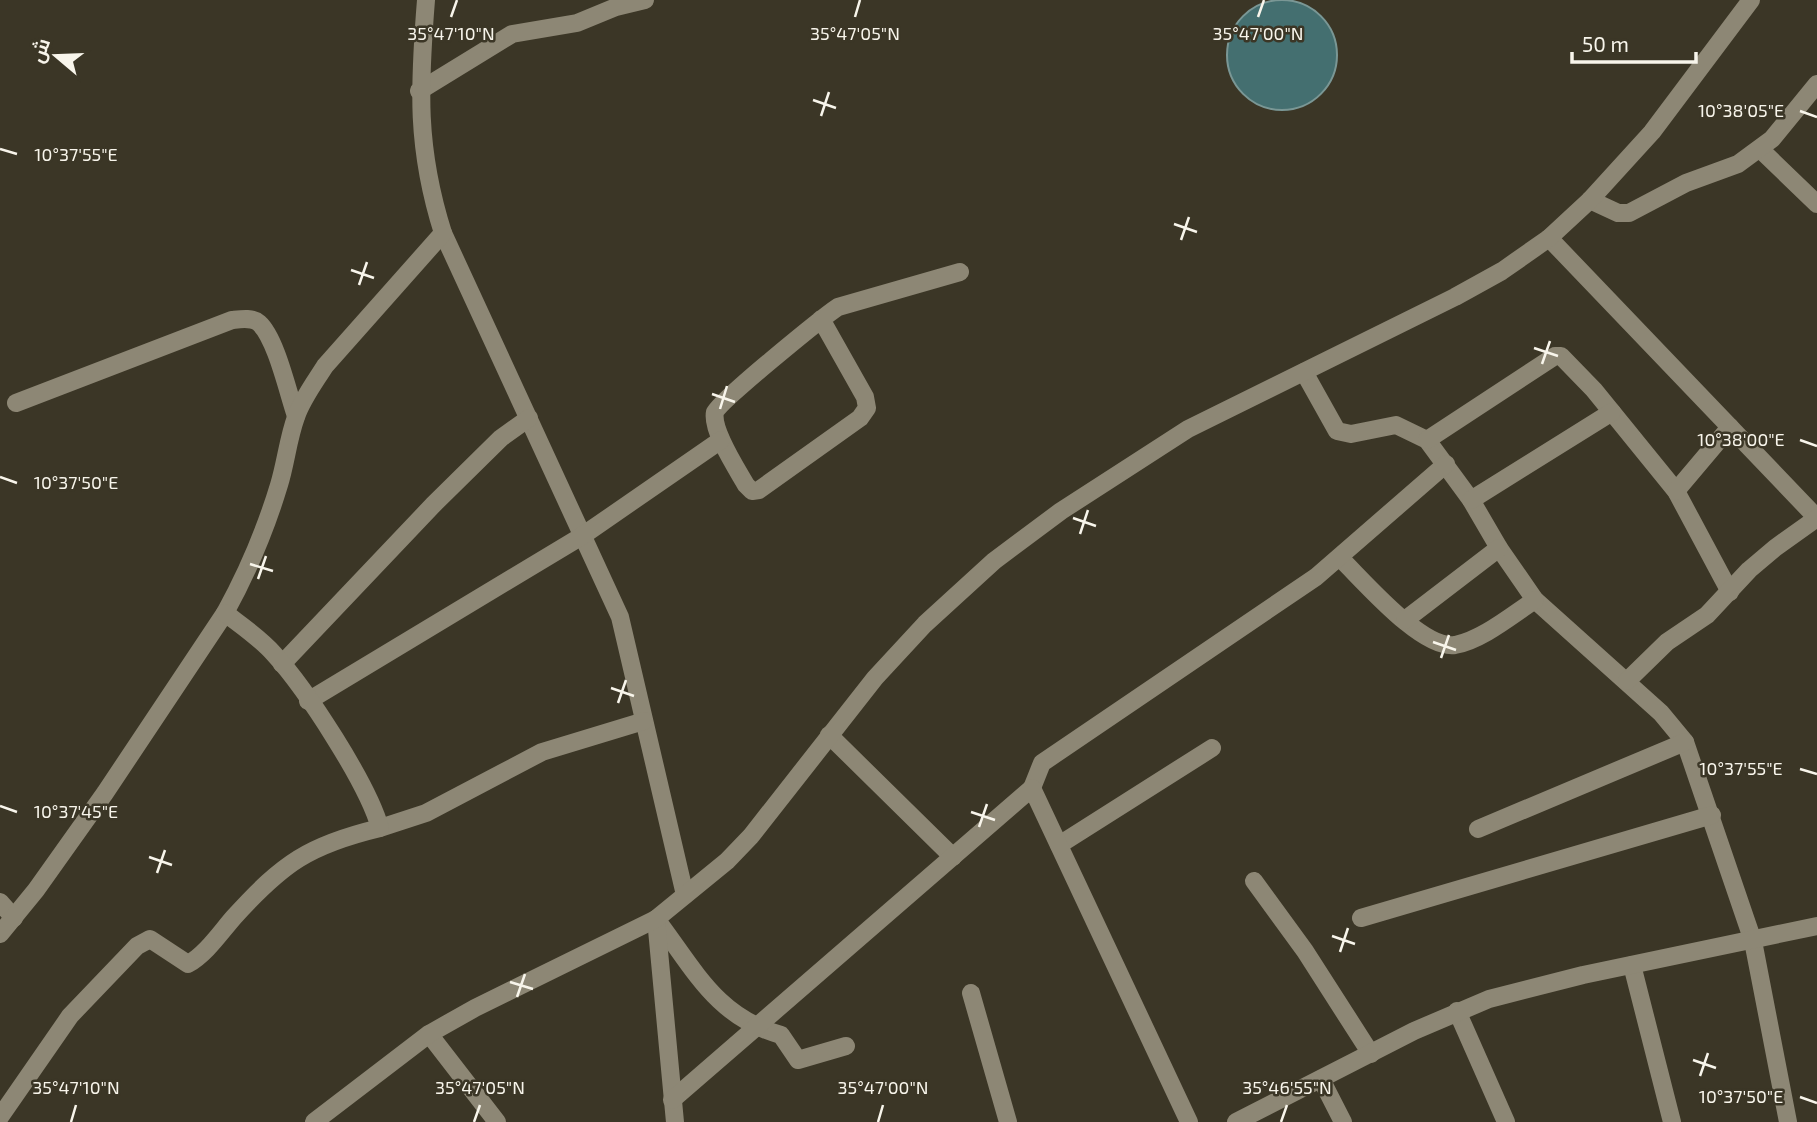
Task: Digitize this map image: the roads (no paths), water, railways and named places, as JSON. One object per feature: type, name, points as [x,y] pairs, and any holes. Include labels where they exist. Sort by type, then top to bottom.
[{"type":"street","points":[[426,0],[419,91],[429,183],[443,233],[620,617],[685,895]]},
{"type":"street","points":[[419,91],[512,34],[577,23],[616,6],[645,0]]},
{"type":"street","points":[[314,1122],[429,1034],[475,1008],[656,919],[727,861],[751,836],[829,735],[925,624],[994,561],[1061,512],[1188,429],[1502,271],[1549,238],[1590,200],[1652,132],[1751,0]]},
{"type":"street","points":[[1590,200],[1618,213],[1629,213],[1686,183],[1738,164],[1761,150],[1817,84]]},
{"type":"street","points":[[1761,150],[1817,204]]},
{"type":"street","points":[[0,934],[105,793],[225,613],[239,587],[279,486],[296,416],[325,366],[443,233]]},
{"type":"street","points":[[1549,238],[1817,518],[1775,548],[1707,615],[1667,642],[1627,681]]},
{"type":"street","points":[[821,319],[865,397],[867,408],[860,418],[759,490],[752,491],[721,440],[715,418],[720,403],[821,319],[838,307],[960,272]]},
{"type":"street","points":[[16,402],[232,320],[248,318],[257,321],[267,334],[296,416]]},
{"type":"street","points":[[1427,440],[1555,356],[1566,359],[1676,491],[1730,592]]},
{"type":"street","points":[[1304,372],[1337,431],[1351,434],[1396,425],[1427,440],[1471,500],[1499,548],[1535,600],[1661,713],[1685,742],[1753,941],[1788,1122]]},
{"type":"street","points":[[1471,500],[1612,412]]},
{"type":"street","points":[[282,664],[433,505],[501,438],[529,418]]},
{"type":"street","points":[[1676,491],[1730,427]]},
{"type":"street","points":[[308,701],[582,536],[721,440]]},
{"type":"street","points":[[673,1100],[1032,788],[1042,763],[1340,558],[1401,499],[1446,464]]},
{"type":"street","points":[[1405,621],[1499,548]]},
{"type":"street","points":[[1340,558],[1405,621],[1434,642],[1453,645],[1473,638],[1535,600]]},
{"type":"street","points":[[225,613],[261,642],[282,664],[364,790],[380,828]]},
{"type":"street","points":[[0,1117],[70,1016],[137,946],[150,939],[188,964],[250,900],[296,859],[319,846],[426,813],[542,752],[644,721]]},
{"type":"street","points":[[829,735],[953,857]]},
{"type":"street","points":[[1478,829],[1685,742]]},
{"type":"street","points":[[1059,845],[1212,748]]},
{"type":"street","points":[[1032,788],[1189,1122]]},
{"type":"street","points":[[1361,918],[1712,815]]},
{"type":"street","points":[[1254,881],[1305,951],[1371,1054]]},
{"type":"street","points":[[0,902],[14,918]]},
{"type":"street","points":[[656,919],[724,1008],[756,1028],[781,1035],[798,1060],[846,1046]]},
{"type":"street","points":[[656,919],[675,1122]]},
{"type":"street","points":[[1236,1122],[1457,1011],[1520,989],[1817,926]]},
{"type":"street","points":[[1632,965],[1672,1122]]},
{"type":"street","points":[[971,993],[1008,1122]]},
{"type":"street","points":[[1457,1011],[1506,1122]]},
{"type":"street","points":[[429,1034],[497,1122]]},
{"type":"street","points":[[1321,1079],[1343,1122]]},
{"type":"water","points":[[1282,0],[1303,4],[1321,16],[1333,34],[1337,55],[1333,76],[1321,94],[1303,106],[1282,110],[1261,106],[1243,94],[1231,76],[1227,55],[1231,34],[1243,16],[1261,4]]}]
